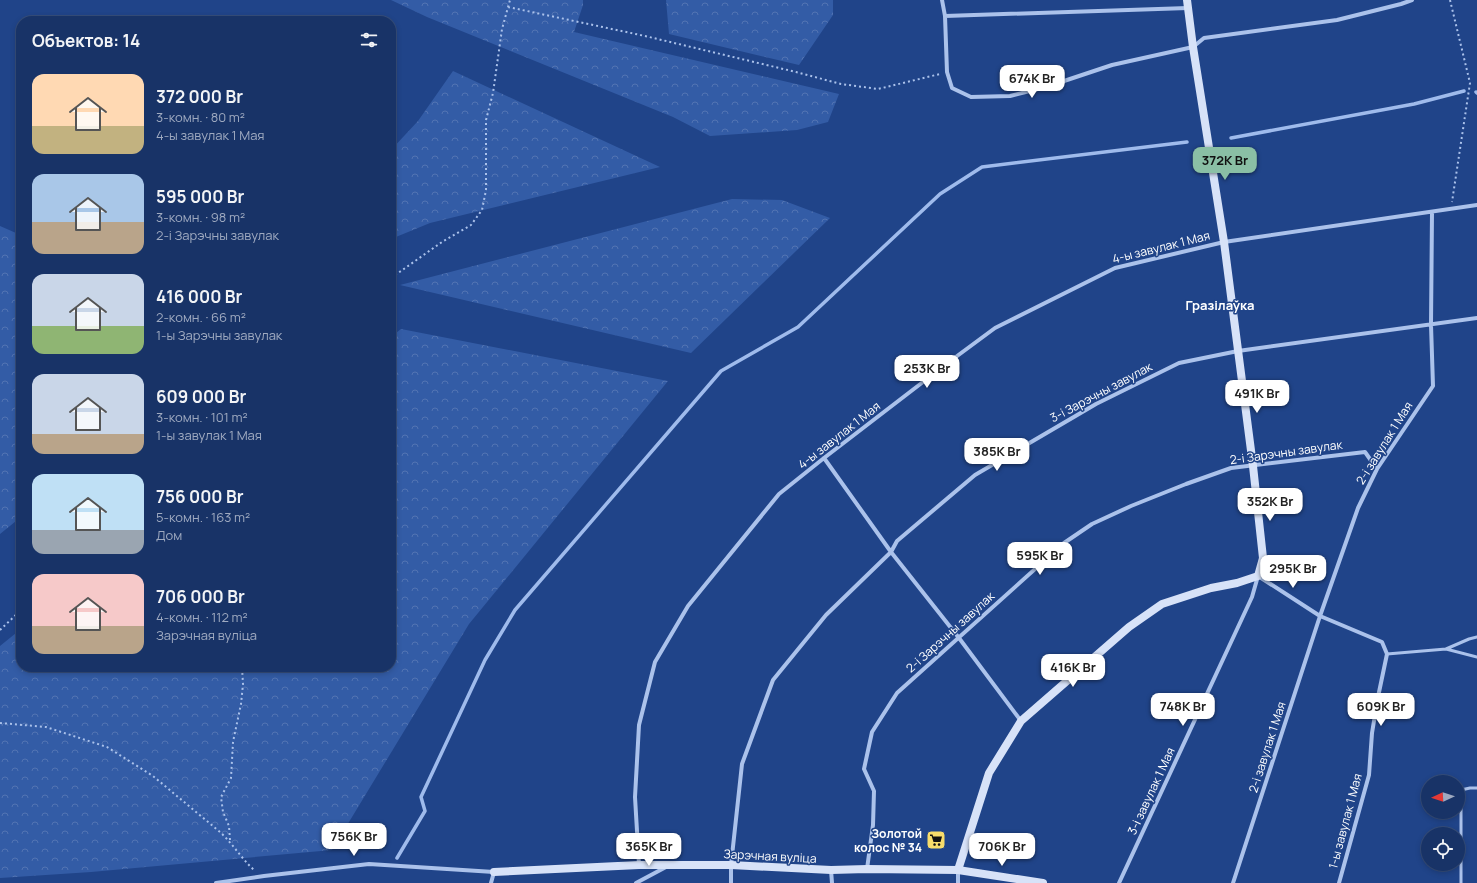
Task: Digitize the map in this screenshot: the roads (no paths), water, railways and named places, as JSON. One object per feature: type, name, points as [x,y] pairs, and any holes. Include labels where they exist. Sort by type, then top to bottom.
[{"type":"street","points":[[942,0],[945,16],[947,72],[952,88],[971,97],[1010,96],[1046,87],[1112,65],[1193,48],[1204,38],[1337,20],[1412,0]]},
{"type":"street","points":[[945,16],[1187,4],[1224,242],[1253,466],[1263,558],[1258,576]]},
{"type":"street","name":"4-ы завулак 1 Мая","points":[[639,865],[635,798],[638,725],[655,662],[688,606],[779,494],[824,458],[943,366],[995,328],[1115,268],[1224,242],[1477,205]]},
{"type":"street","name":"2-і завулак 1 Мая","points":[[1233,883],[1320,616],[1358,508],[1377,469],[1433,386],[1431,325],[1432,212]]},
{"type":"street","name":"3-і Зарэчны завулак","points":[[731,883],[731,865],[742,764],[773,680],[826,614],[891,552],[897,542],[975,475],[1096,404],[1179,362],[1238,350],[1477,318]]},
{"type":"street","name":"2-і Зарэчны завулак","points":[[867,869],[873,825],[874,791],[864,769],[872,732],[897,693],[1064,543],[1092,524],[1131,506],[1231,468],[1365,452],[1377,469]]},
{"type":"street","points":[[824,458],[891,552],[959,638],[1021,721]]},
{"type":"street","points":[[1258,576],[1320,616],[1382,642],[1387,654]]},
{"type":"street","points":[[958,883],[958,870],[989,773],[1021,721],[1129,627],[1162,604],[1211,588],[1238,584],[1258,576]]},
{"type":"street","name":"3-і завулак 1 Мая","points":[[1119,883],[1252,597],[1258,576]]},
{"type":"street","name":"1-ы завулак 1 Мая","points":[[1339,883],[1369,775],[1372,733],[1387,654]]},
{"type":"street","points":[[216,883],[369,864],[494,872],[491,883]]},
{"type":"street","name":"Зарэчная вуліца","points":[[494,872],[639,865],[731,865],[831,870],[958,870],[1043,883]]},
{"type":"street","points":[[636,883],[670,865]]},
{"type":"street","points":[[831,870],[832,883]]},
{"type":"lane","points":[[1446,650],[1469,639],[1477,637]]},
{"type":"lane","points":[[1387,654],[1446,650],[1477,657]]},
{"type":"lane","points":[[1461,883],[1461,790],[1477,788]]},
{"type":"waterway","points":[[1231,138],[1414,104],[1464,91]]},
{"type":"waterway","points":[[397,858],[425,811],[421,797],[485,660],[515,610],[721,371],[798,327],[940,194],[982,167],[1187,142]]},
{"type":"place","name":"Золотой колос № 34","points":[[936,840]]},
{"type":"district","name":"Гразілаўка","points":[[1220,305]]}]
